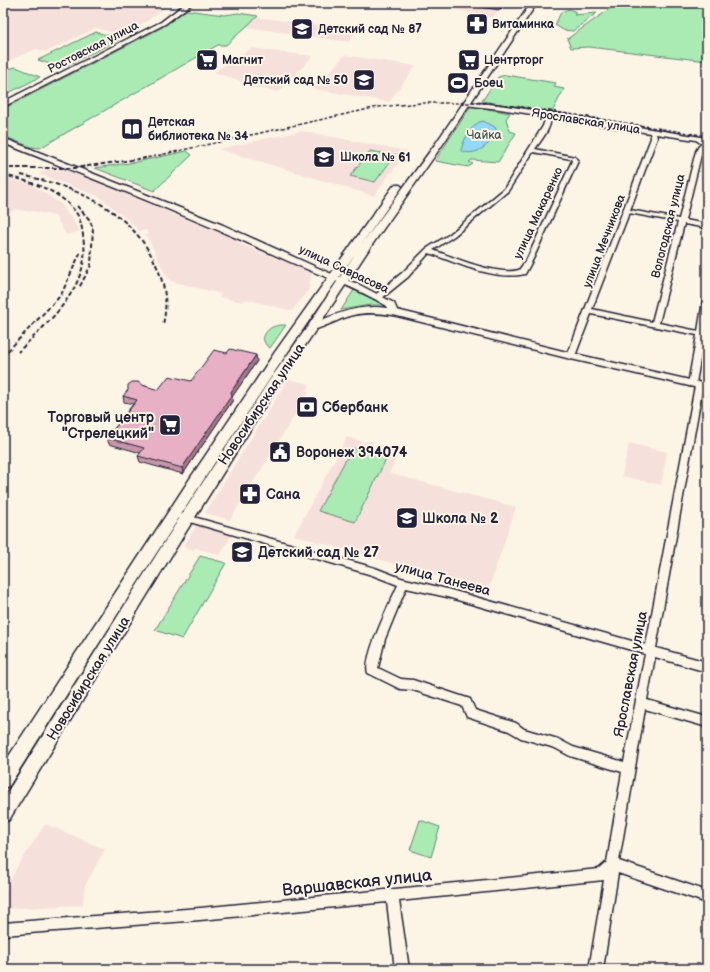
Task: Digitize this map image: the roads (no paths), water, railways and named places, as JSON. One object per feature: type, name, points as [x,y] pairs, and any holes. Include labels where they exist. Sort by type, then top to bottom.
[{"type":"main road","name":"Новосибирская улица","points":[[464,100],[526,3]]},
{"type":"main road","name":"Новосибирская улица","points":[[3,814],[180,516],[273,365],[338,279],[534,3]]},
{"type":"main road","name":"Новосибирская улица","points":[[3,780],[180,516],[312,328],[338,279],[447,117]]},
{"type":"street","name":"Ростовская улица","points":[[3,99],[162,21],[181,3]]},
{"type":"street","name":"Ростовская улица","points":[[3,106],[162,21],[190,3]]},
{"type":"street","name":"Ярославская улица","points":[[464,100],[547,116],[707,140]]},
{"type":"street","points":[[378,297],[405,274],[428,250],[452,235],[506,190],[546,126],[548,120],[547,116]]},
{"type":"street","name":"улица Мечникова","points":[[571,356],[654,138],[653,132]]},
{"type":"street","name":"Вологодская улица","points":[[655,325],[700,147],[705,145],[705,143],[698,139]]},
{"type":"street","name":"улица Саврасова","points":[[3,140],[220,227],[338,279],[378,297],[391,306],[393,312],[571,356],[699,385]]},
{"type":"street","name":"улица Макаренко","points":[[428,250],[482,269],[506,274],[516,274],[523,271],[575,161],[573,158],[530,150]]},
{"type":"street","points":[[627,211],[707,226]]},
{"type":"street","name":"Ярославская улица","points":[[596,969],[628,769],[676,516],[699,385],[707,301]]},
{"type":"street","points":[[312,328],[333,317],[349,312],[366,310],[393,312]]},
{"type":"street","points":[[589,311],[704,335]]},
{"type":"street","name":"улица Танеева","points":[[180,516],[375,572],[388,579],[403,584],[447,593],[707,667]]},
{"type":"street","points":[[403,584],[378,647],[372,664],[372,670],[400,684],[413,685],[466,702],[471,714],[512,727],[521,733],[558,744],[570,751],[628,769]]},
{"type":"street","points":[[641,703],[707,722]]},
{"type":"street","points":[[613,865],[707,897]]},
{"type":"street","name":"Варшавская улица","points":[[3,929],[192,915],[601,875],[613,865]]},
{"type":"street","points":[[392,895],[402,969]]},
{"type":"water","points":[[483,121],[495,127],[497,132],[494,137],[482,149],[472,152],[461,151],[463,143],[469,133],[475,125]]},
{"type":"railway","points":[[142,159],[378,107],[421,103],[488,103],[531,108],[707,136]]},
{"type":"railway","points":[[3,168],[74,168],[146,158]]},
{"type":"railway","points":[[3,175],[23,180],[44,188],[62,199],[79,217],[84,244],[82,268],[73,290],[54,315],[18,352]]},
{"type":"railway","points":[[21,175],[42,180],[83,195],[101,204],[118,216],[134,231],[147,247],[162,281],[165,295],[165,317],[163,324]]},
{"type":"railway","points":[[77,206],[89,219],[93,228],[91,265],[79,288]]},
{"type":"railway","points":[[3,356],[61,295],[81,251]]},
{"type":"place","name":"Витаминка","points":[[477,24]]},
{"type":"place","name":"Детский сад № 87","points":[[302,29]]},
{"type":"place","name":"Магнит","points":[[207,60]]},
{"type":"place","name":"Центрторг","points":[[469,60]]},
{"type":"place","name":"Детский сад № 50","points":[[364,80]]},
{"type":"place","name":"Боец","points":[[458,83]]},
{"type":"place","name":"Детская библиотека № 34","points":[[132,129]]},
{"type":"place","name":"Школа № 61","points":[[324,157]]},
{"type":"place","name":"Сбербанк","points":[[307,407]]},
{"type":"place","name":"Торговый центр \"Стрелецкий\"","points":[[170,425]]},
{"type":"place","name":"Воронеж 394074","points":[[280,452]]},
{"type":"place","name":"Сана","points":[[250,494]]},
{"type":"place","name":"Школа № 2","points":[[407,518]]},
{"type":"place","name":"Детский сад № 27","points":[[242,552]]},
{"type":"park label","name":"Чайка","points":[[484,135]]}]
